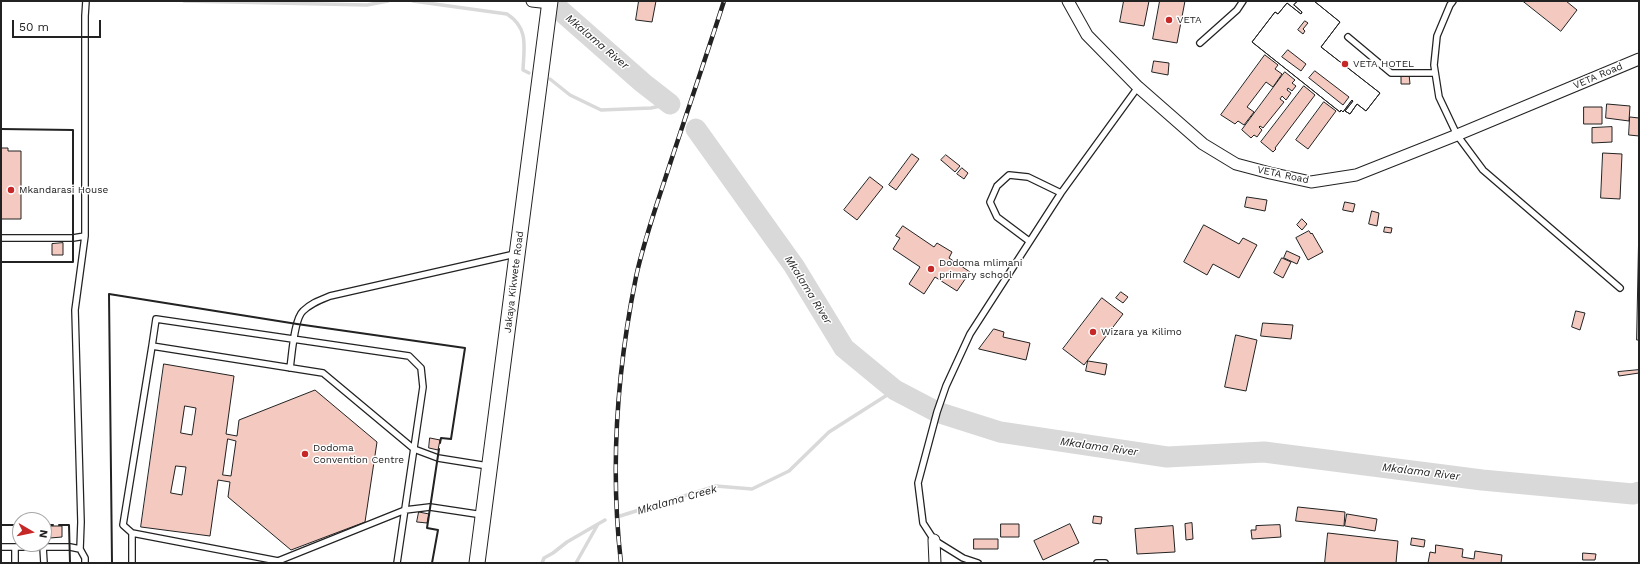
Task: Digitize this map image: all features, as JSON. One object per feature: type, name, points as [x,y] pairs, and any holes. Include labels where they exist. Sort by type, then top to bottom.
[{"type":"main road","name":"Jakaya Kikwete Road","points":[[477,563],[550,2]]},
{"type":"street","points":[[532,1],[550,2]]},
{"type":"street","name":"VETA Road","points":[[1068,1],[1087,35],[1138,87],[1203,144],[1236,164],[1311,182],[1356,175],[1457,135],[1639,59]]},
{"type":"street","points":[[934,540],[936,563]]},
{"type":"lane","points":[[85,563],[80,549],[81,522],[75,310],[85,236],[84,16],[86,1]]},
{"type":"lane","points":[[1200,43],[1237,10],[1243,1]]},
{"type":"lane","points":[[1453,1],[1437,36],[1434,65],[1439,97],[1457,135],[1483,170],[1620,288]]},
{"type":"lane","points":[[1348,37],[1391,73],[1435,73]]},
{"type":"lane","points":[[978,563],[963,558],[934,540],[923,524],[918,483],[937,412],[946,386],[970,334],[1060,193],[1138,87]]},
{"type":"lane","points":[[1029,241],[997,217],[990,202],[997,186],[1009,175],[1028,177],[1060,193]]},
{"type":"lane","points":[[1,238],[72,238],[85,236]]},
{"type":"lane","points":[[290,368],[297,324],[301,312],[314,302],[330,296],[517,253]]},
{"type":"lane","points":[[397,563],[405,510],[423,387],[421,368],[409,356],[156,319],[123,525],[132,533],[278,561],[405,510],[430,507],[483,515]]},
{"type":"lane","points":[[152,346],[323,373],[414,449],[438,458],[490,466]]},
{"type":"lane","points":[[132,533],[132,563]]},
{"type":"lane","points":[[1,547],[12,547]]},
{"type":"lane","points":[[52,547],[70,547],[80,549]]},
{"type":"lane","points":[[15,552],[15,563]]},
{"type":"lane","points":[[43,552],[44,563]]},
{"type":"lane","points":[[1098,563],[1105,563]]},
{"type":"building","points":[[639,1],[656,1],[652,22],[636,20]]},
{"type":"building","points":[[1124,1],[1149,1],[1144,26],[1120,22]]},
{"type":"building","name":"VETA","points":[[1160,1],[1185,1],[1177,43],[1153,39]]},
{"type":"building","points":[[1298,1],[1314,1],[1340,22],[1321,47],[1380,93],[1366,111],[1357,104],[1350,114],[1345,111],[1353,101],[1352,100],[1343,112],[1341,110],[1340,112],[1252,42],[1275,12],[1278,14],[1287,3],[1301,14],[1302,12],[1294,5]],"holes":[[[1305,21],[1308,23],[1303,29],[1305,31],[1303,34],[1298,30]],[[1288,50],[1306,64],[1301,71],[1282,57]],[[1315,71],[1349,97],[1343,105],[1309,78]]]},
{"type":"building","points":[[1298,1],[1314,1],[1340,22],[1321,47],[1380,93],[1366,111],[1357,104],[1350,114],[1345,111],[1353,101],[1352,100],[1343,112],[1341,110],[1340,112],[1252,42],[1275,12],[1278,14],[1287,3],[1301,14],[1302,12],[1294,5]]},
{"type":"building","points":[[1523,1],[1566,1],[1577,10],[1561,31]]},
{"type":"building","points":[[1265,55],[1278,65],[1275,69],[1282,74],[1273,87],[1266,82],[1247,107],[1254,112],[1244,125],[1238,121],[1235,124],[1221,115]]},
{"type":"building","points":[[1154,61],[1169,63],[1168,75],[1152,72]]},
{"type":"building","points":[[1285,72],[1295,80],[1292,83],[1296,86],[1292,91],[1288,88],[1287,90],[1291,93],[1286,100],[1282,96],[1280,99],[1284,102],[1263,128],[1260,126],[1259,127],[1262,130],[1257,137],[1254,135],[1251,138],[1242,130]]},
{"type":"building","points":[[1409,74],[1410,84],[1401,84],[1401,75]]},
{"type":"building","points":[[1304,86],[1315,95],[1273,152],[1261,142]]},
{"type":"building","points":[[1324,102],[1336,111],[1308,149],[1296,140]]},
{"type":"building","points":[[1607,104],[1630,106],[1629,121],[1606,118]]},
{"type":"building","points":[[1584,107],[1602,107],[1602,124],[1584,124]]},
{"type":"building","points":[[1630,117],[1639,118],[1639,136],[1629,135]]},
{"type":"building","points":[[1612,127],[1612,142],[1592,143],[1592,128]]},
{"type":"building","name":"Mkandarasi House","points":[[1,148],[8,148],[8,151],[21,151],[21,219],[1,219]]},
{"type":"building","points":[[1603,153],[1622,154],[1620,199],[1601,198]]},
{"type":"building","points":[[912,154],[919,159],[896,190],[889,185]]},
{"type":"building","points":[[946,155],[960,166],[955,172],[941,160]]},
{"type":"building","points":[[962,168],[968,173],[964,179],[957,174]]},
{"type":"building","points":[[870,177],[883,187],[857,220],[844,210]]},
{"type":"building","points":[[1247,197],[1267,200],[1265,211],[1245,207]]},
{"type":"building","points":[[1345,202],[1355,204],[1353,212],[1343,210]]},
{"type":"building","points":[[1372,211],[1379,213],[1377,226],[1369,224]]},
{"type":"building","points":[[1302,219],[1307,224],[1302,230],[1297,225]]},
{"type":"building","points":[[1639,221],[1639,340],[1637,340]]},
{"type":"building","points":[[1204,225],[1239,244],[1243,238],[1257,245],[1239,278],[1213,264],[1207,275],[1184,262]]},
{"type":"building","points":[[903,226],[934,247],[937,243],[952,252],[949,258],[970,272],[957,291],[935,277],[924,294],[909,284],[920,267],[893,249],[900,238],[896,236]]},
{"type":"building","points":[[1385,227],[1392,228],[1391,233],[1384,232]]},
{"type":"building","points":[[1309,231],[1311,234],[1312,233],[1323,252],[1308,260],[1296,238]]},
{"type":"building","points":[[63,243],[63,255],[52,255],[52,244]]},
{"type":"building","points":[[1287,251],[1300,257],[1297,264],[1284,258]]},
{"type":"building","points":[[1282,258],[1291,262],[1283,278],[1274,273]]},
{"type":"building","points":[[1121,292],[1128,297],[1123,303],[1116,298]]},
{"type":"building","name":"Wizara ya Kilimo","points":[[1102,298],[1123,314],[1084,365],[1063,349]]},
{"type":"building","points":[[1576,311],[1585,313],[1580,330],[1572,327]]},
{"type":"building","points":[[1263,323],[1293,325],[1291,339],[1261,336]]},
{"type":"building","points":[[994,329],[1004,332],[1003,337],[1030,343],[1026,360],[979,349]]},
{"type":"building","points":[[1236,335],[1257,340],[1246,391],[1225,387]]},
{"type":"building","points":[[1088,361],[1107,364],[1105,375],[1086,371]]},
{"type":"building","name":"Dodoma Convention Centre","points":[[164,364],[234,376],[226,434],[237,436],[239,420],[315,390],[377,442],[365,522],[291,550],[228,497],[230,482],[218,480],[210,536],[141,527]],"holes":[[[185,406],[196,408],[192,435],[181,433]],[[228,439],[236,441],[231,476],[223,475]],[[176,466],[186,467],[182,495],[171,493]]]},
{"type":"building","points":[[1639,370],[1639,373],[1619,376],[1618,372]]},
{"type":"building","points":[[430,438],[440,440],[438,450],[429,448]]},
{"type":"building","points":[[1298,507],[1345,512],[1344,526],[1296,521]]},
{"type":"building","points":[[419,512],[429,514],[427,523],[417,522]]},
{"type":"building","points":[[1347,514],[1377,519],[1375,531],[1345,526]]},
{"type":"building","points":[[1094,516],[1102,517],[1101,524],[1093,523]]},
{"type":"building","points":[[1192,523],[1193,539],[1186,540],[1185,524]]},
{"type":"building","points":[[1001,524],[1019,524],[1019,537],[1001,537]]},
{"type":"building","points":[[1070,524],[1079,543],[1043,560],[1034,541]]},
{"type":"building","points":[[1280,525],[1281,537],[1252,539],[1251,530],[1256,530],[1256,526]]},
{"type":"building","points":[[52,526],[62,526],[62,537],[52,538]]},
{"type":"building","points":[[1173,526],[1175,552],[1137,554],[1135,529]]},
{"type":"building","points":[[1328,533],[1398,541],[1396,563],[1325,563]]},
{"type":"building","points":[[1412,538],[1425,540],[1424,547],[1411,545]]},
{"type":"building","points":[[974,539],[998,539],[998,549],[974,549]]},
{"type":"building","points":[[1436,545],[1463,549],[1462,557],[1474,559],[1475,551],[1502,555],[1501,563],[1428,563],[1430,552],[1435,553]]},
{"type":"building","points":[[1583,553],[1596,554],[1595,560],[1583,560]]},
{"type":"waterway","points":[[184,1],[367,5],[388,1]]},
{"type":"waterway","points":[[413,1],[507,14],[514,19],[522,32],[524,39],[523,70],[529,73]]},
{"type":"waterway","name":"Mkalama River","points":[[560,10],[643,83],[670,104]]},
{"type":"waterway","points":[[550,79],[570,95],[601,110],[651,108],[670,104]]},
{"type":"waterway","name":"Mkalama River","points":[[696,129],[794,266],[844,348],[895,390],[937,412],[1000,432],[1167,457],[1264,452],[1482,480],[1633,494],[1639,492]]},
{"type":"waterway","name":"Mkalama Creek","points":[[620,516],[716,486],[752,489],[789,471],[829,432],[895,390]]},
{"type":"waterway","name":"Mkalama Creek","points":[[576,563],[598,524],[605,520]]},
{"type":"waterway","points":[[542,563],[544,558],[567,542],[598,524]]},
{"type":"railway","points":[[621,563],[616,491],[617,420],[629,312],[639,263],[647,236],[724,1]]},
{"type":"wall","points":[[1,129],[73,130],[73,262],[1,262]]},
{"type":"wall","points":[[112,563],[109,294],[297,324],[465,348],[451,439],[441,438],[440,443]]},
{"type":"wall","points":[[432,563],[438,530],[427,528],[439,449]]},
{"type":"wall","points":[[1,525],[12,525]]},
{"type":"wall","points":[[59,525],[69,525],[70,563]]},
{"type":"place","name":"VETA","points":[[1169,20]]},
{"type":"place","name":"VETA HOTEL","points":[[1345,64]]},
{"type":"place","name":"Mkandarasi House","points":[[11,190]]},
{"type":"place","name":"Dodoma mlimani primary school","points":[[931,269]]},
{"type":"place","name":"Wizara ya Kilimo","points":[[1093,332]]},
{"type":"place","name":"Dodoma Convention Centre","points":[[305,454]]}]
